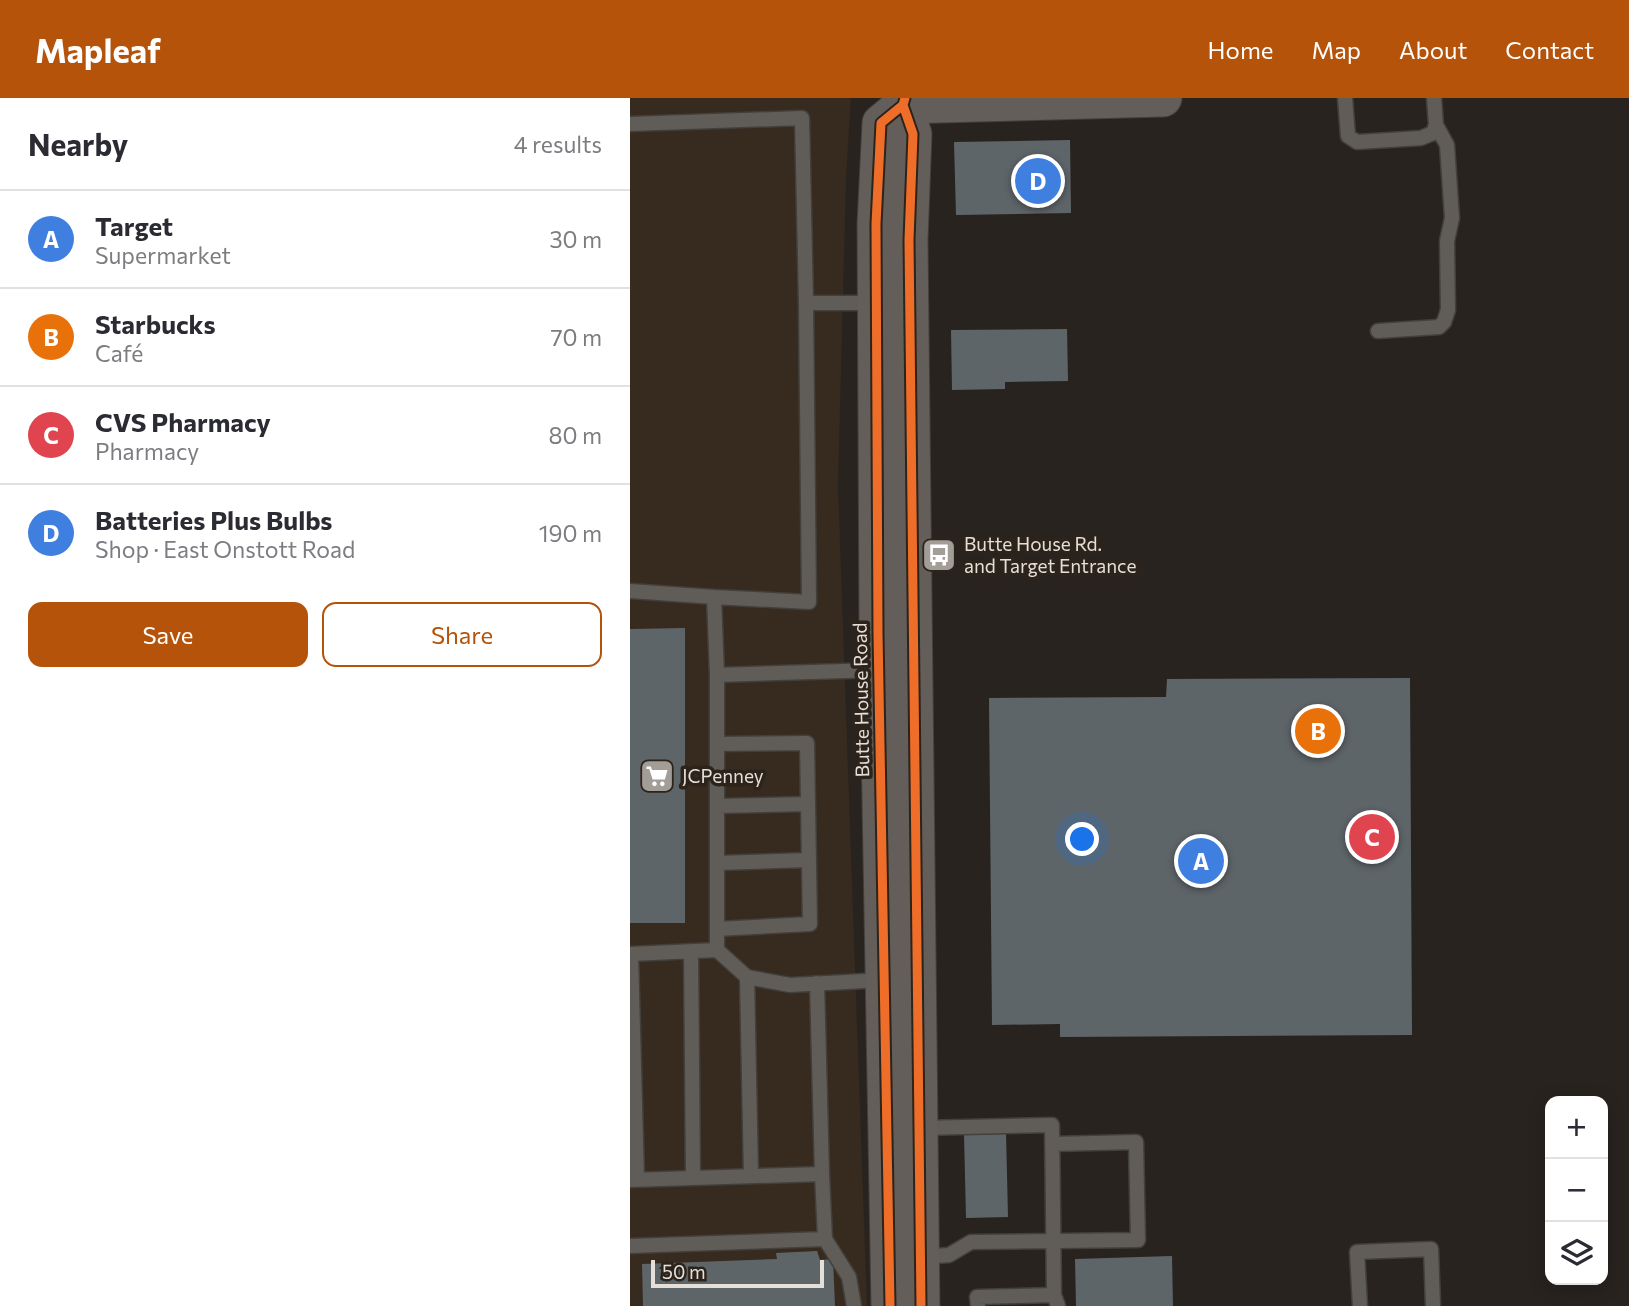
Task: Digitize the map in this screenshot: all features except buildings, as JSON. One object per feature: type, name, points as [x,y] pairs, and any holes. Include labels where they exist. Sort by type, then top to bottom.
[{"type":"main road","points":[[904,102],[1163,98]]},
{"type":"main road","name":"Butte House Road","points":[[890,1306],[883,980],[897,668],[913,134],[904,102],[881,123],[876,224],[876,303],[897,668],[919,1128],[921,1306]]},
{"type":"lane","points":[[1345,98],[1348,136],[1357,142],[1421,138],[1433,133],[1436,125]]},
{"type":"lane","points":[[1378,331],[1439,327],[1444,323],[1448,310],[1447,241],[1452,218],[1447,145],[1436,125],[1434,98]]},
{"type":"lane","points":[[630,124],[803,118],[809,601],[630,591]]},
{"type":"lane","points":[[806,303],[876,303]]},
{"type":"lane","points":[[714,597],[717,675],[717,950]]},
{"type":"lane","points":[[717,675],[897,668]]},
{"type":"lane","points":[[717,744],[807,743],[810,924],[717,929]]},
{"type":"lane","points":[[717,806],[808,804]]},
{"type":"lane","points":[[717,863],[809,860]]},
{"type":"lane","points":[[822,1174],[633,1179],[631,954],[717,950],[747,977],[790,985],[883,980]]},
{"type":"lane","points":[[691,951],[693,1178]]},
{"type":"lane","points":[[747,977],[751,1176]]},
{"type":"lane","points":[[817,983],[825,1239],[849,1277],[854,1306]]},
{"type":"lane","points":[[919,1128],[1052,1125],[1056,1300],[977,1297],[978,1306]]},
{"type":"lane","points":[[920,1257],[949,1255],[971,1242],[1138,1241],[1136,1142],[1052,1144]]},
{"type":"lane","points":[[630,1246],[825,1239]]},
{"type":"lane","points":[[1360,1306],[1357,1252],[1431,1249],[1433,1306]]},
{"type":"shaded area","points":[[630,98],[851,98],[846,178],[838,486],[867,1306],[630,1306]]},
{"type":"cycle path","points":[[905,98],[903,105],[913,134],[909,240],[921,1306]]},
{"type":"cycle path","points":[[890,1306],[878,633],[876,224],[881,123],[903,105]]},
{"type":"place","name":"Batteries Plus Bulbs","points":[[1038,181]]},
{"type":"place","name":"Butte House Rd. and Target Entrance","points":[[939,555]]},
{"type":"place","name":"Starbucks","points":[[1318,731]]},
{"type":"place","name":"JCPenney","points":[[657,776]]},
{"type":"place","name":"CVS Pharmacy","points":[[1372,837]]},
{"type":"place","name":"Target","points":[[1201,861]]}]
